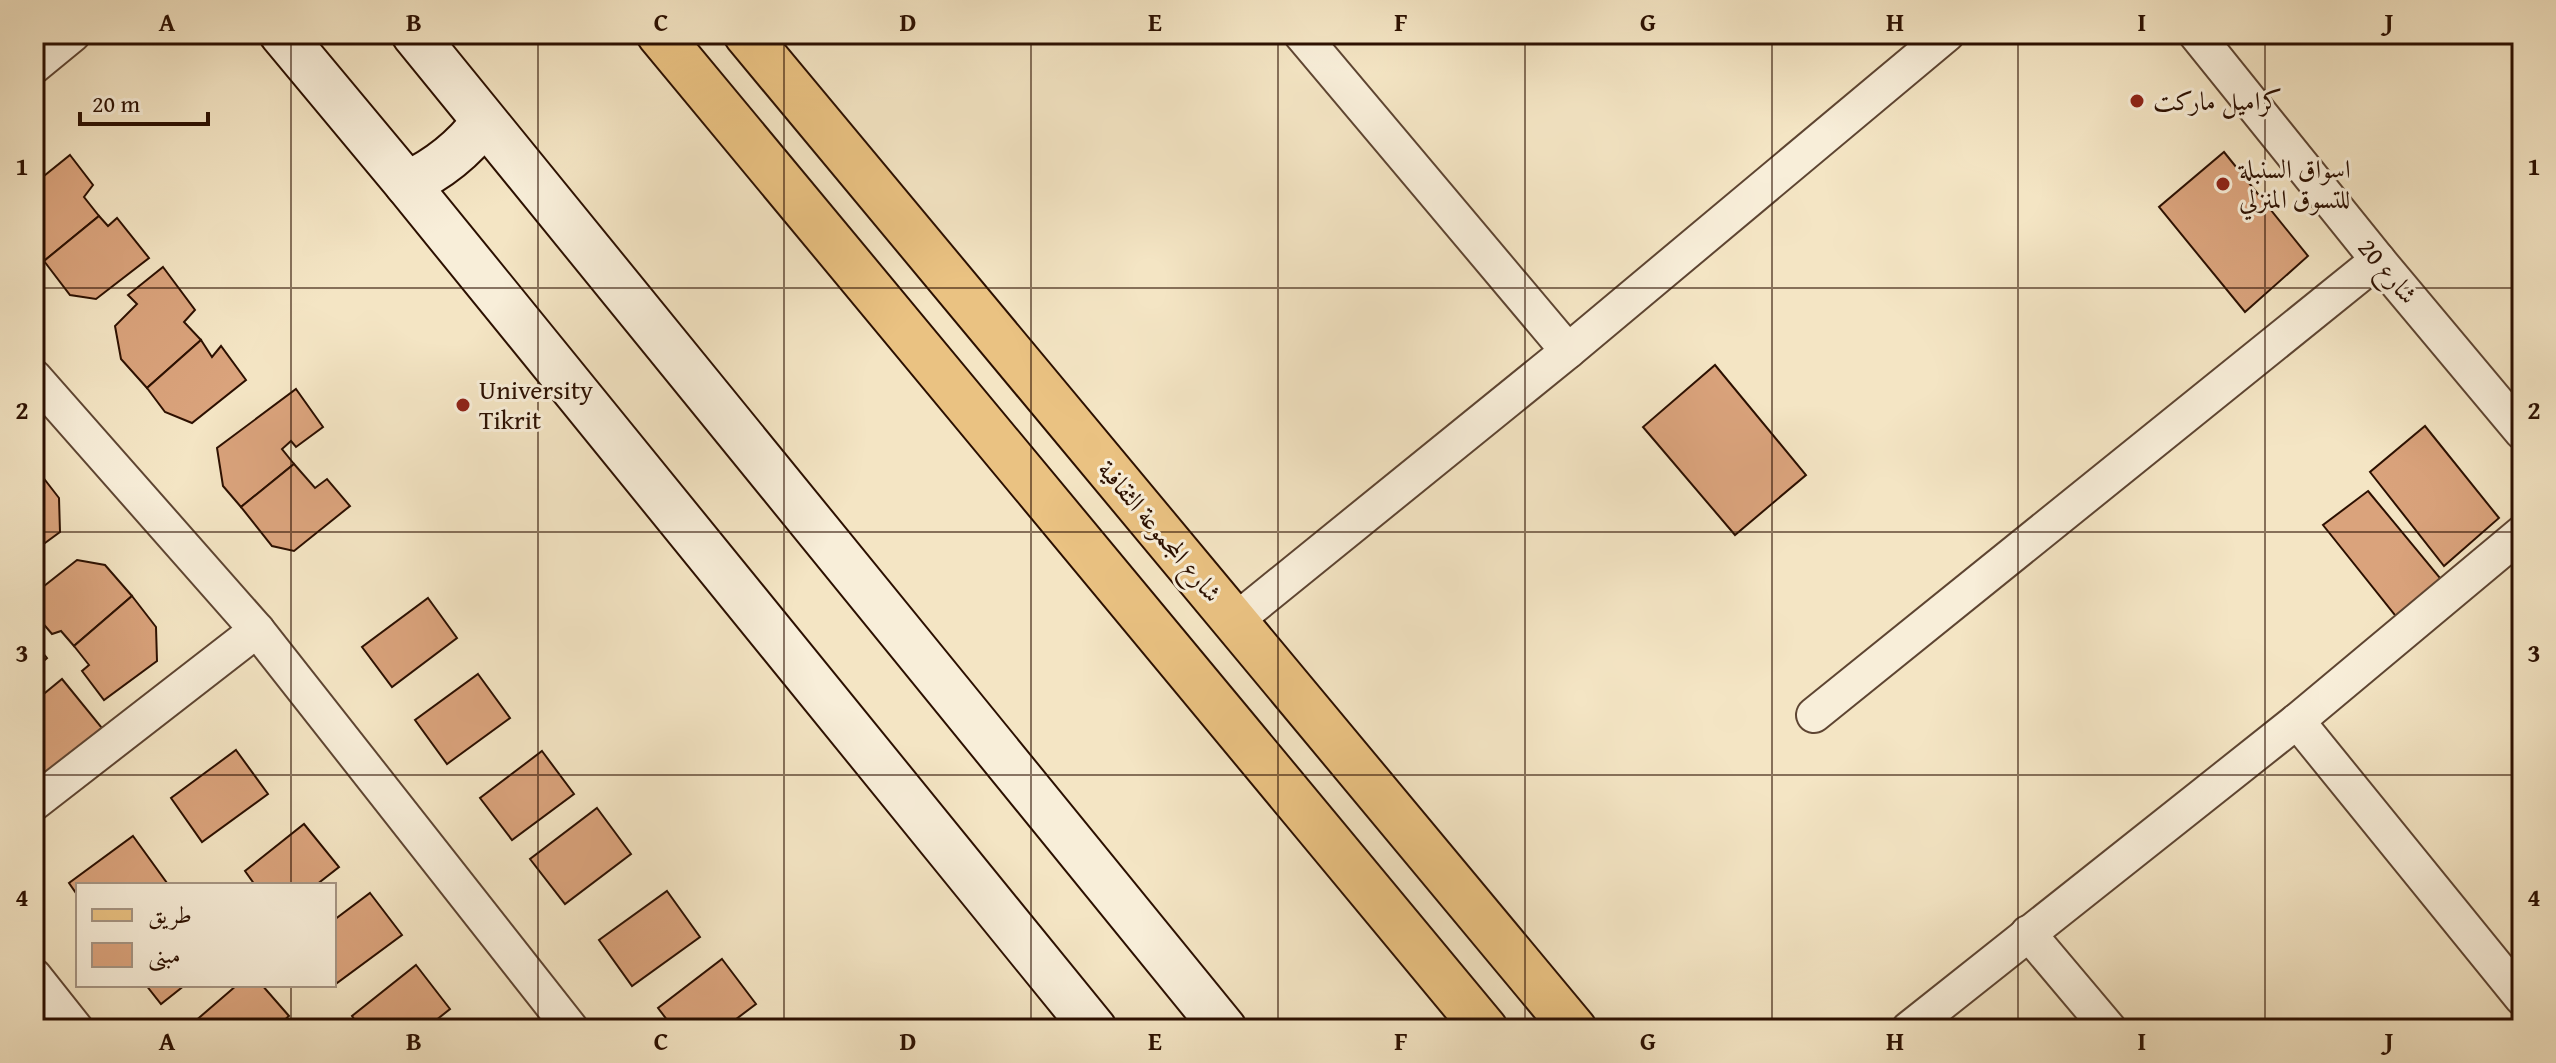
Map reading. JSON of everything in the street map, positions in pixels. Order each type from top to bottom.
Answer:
[{"type":"main road","points":[[659,34],[1485,1029]]},
{"type":"main road","name":"شارع المجموعة الثقافية","points":[[746,34],[1574,1029]]},
{"type":"street","points":[[34,66],[73,34]]},
{"type":"street","points":[[282,34],[1094,1029]]},
{"type":"street","points":[[414,34],[1224,1029]]},
{"type":"street","points":[[1301,34],[1568,351]]},
{"type":"street","points":[[1235,621],[1568,351],[1947,34]]},
{"type":"street","name":"شارع 20","points":[[2196,34],[2378,260],[2522,432]]},
{"type":"street","points":[[407,184],[451,159],[484,122]]},
{"type":"street","points":[[1814,715],[2378,260]]},
{"type":"street","points":[[34,377],[257,630],[571,1029]]},
{"type":"street","points":[[1909,1029],[2297,721],[2522,533]]},
{"type":"street","points":[[34,803],[257,630]]},
{"type":"street","points":[[2297,721],[2522,998]]},
{"type":"street","points":[[2028,933],[2109,1029]]},
{"type":"street","points":[[34,976],[76,1029]]},
{"type":"building","points":[[2224,152],[2308,256],[2245,312],[2159,207]]},
{"type":"building","points":[[70,155],[93,185],[84,197],[99,216],[44,261],[34,249],[34,184]]},
{"type":"building","points":[[99,216],[108,226],[117,218],[149,258],[96,299],[70,295],[44,261]]},
{"type":"building","points":[[163,267],[195,310],[184,322],[201,340],[147,388],[121,359],[115,326],[137,304],[128,295]]},
{"type":"building","points":[[201,340],[212,357],[221,346],[246,380],[192,423],[165,412],[147,388]]},
{"type":"building","points":[[1715,365],[1806,475],[1735,535],[1643,427]]},
{"type":"building","points":[[296,389],[323,427],[296,447],[291,441],[282,449],[294,464],[241,507],[223,486],[217,448]]},
{"type":"building","points":[[2425,426],[2499,518],[2444,566],[2370,472]]},
{"type":"building","points":[[294,464],[315,488],[327,479],[350,506],[294,551],[272,546],[241,507]]},
{"type":"building","points":[[35,467],[59,498],[60,532],[34,551]]},
{"type":"building","points":[[2368,491],[2445,584],[2399,620],[2323,525]]},
{"type":"building","points":[[77,560],[105,565],[132,596],[74,646],[61,631],[52,634],[34,613],[34,594]]},
{"type":"building","points":[[132,596],[156,627],[157,661],[104,700],[82,671],[89,665],[74,646]]},
{"type":"building","points":[[428,598],[457,638],[392,687],[362,647]]},
{"type":"building","points":[[34,642],[47,658],[34,669]]},
{"type":"building","points":[[478,674],[510,718],[447,764],[415,720]]},
{"type":"building","points":[[62,679],[102,728],[34,783],[34,702]]},
{"type":"building","points":[[236,750],[268,794],[202,842],[171,798]]},
{"type":"building","points":[[542,751],[574,794],[512,840],[480,798]]},
{"type":"building","points":[[597,808],[631,854],[565,904],[530,859]]},
{"type":"building","points":[[304,824],[339,867],[319,883],[254,883],[245,871]]},
{"type":"building","points":[[133,836],[167,883],[76,883],[76,893],[69,883]]},
{"type":"building","points":[[667,891],[700,937],[632,986],[599,940]]},
{"type":"building","points":[[370,893],[402,935],[337,983],[336,918]]},
{"type":"building","points":[[722,959],[756,1004],[723,1029],[674,1029],[658,1008]]},
{"type":"building","points":[[416,965],[450,1009],[425,1029],[361,1029],[352,1016]]},
{"type":"building","points":[[148,987],[182,987],[161,1004]]},
{"type":"building","points":[[235,987],[264,987],[289,1016],[274,1029],[186,1029]]},
{"type":"place","name":"كراميل ماركت","points":[[2137,101]]},
{"type":"place","name":"اسواق السنبلة للتسوق المنزلي","points":[[2223,184]]},
{"type":"place","name":"University Tikrit","points":[[463,405]]}]
